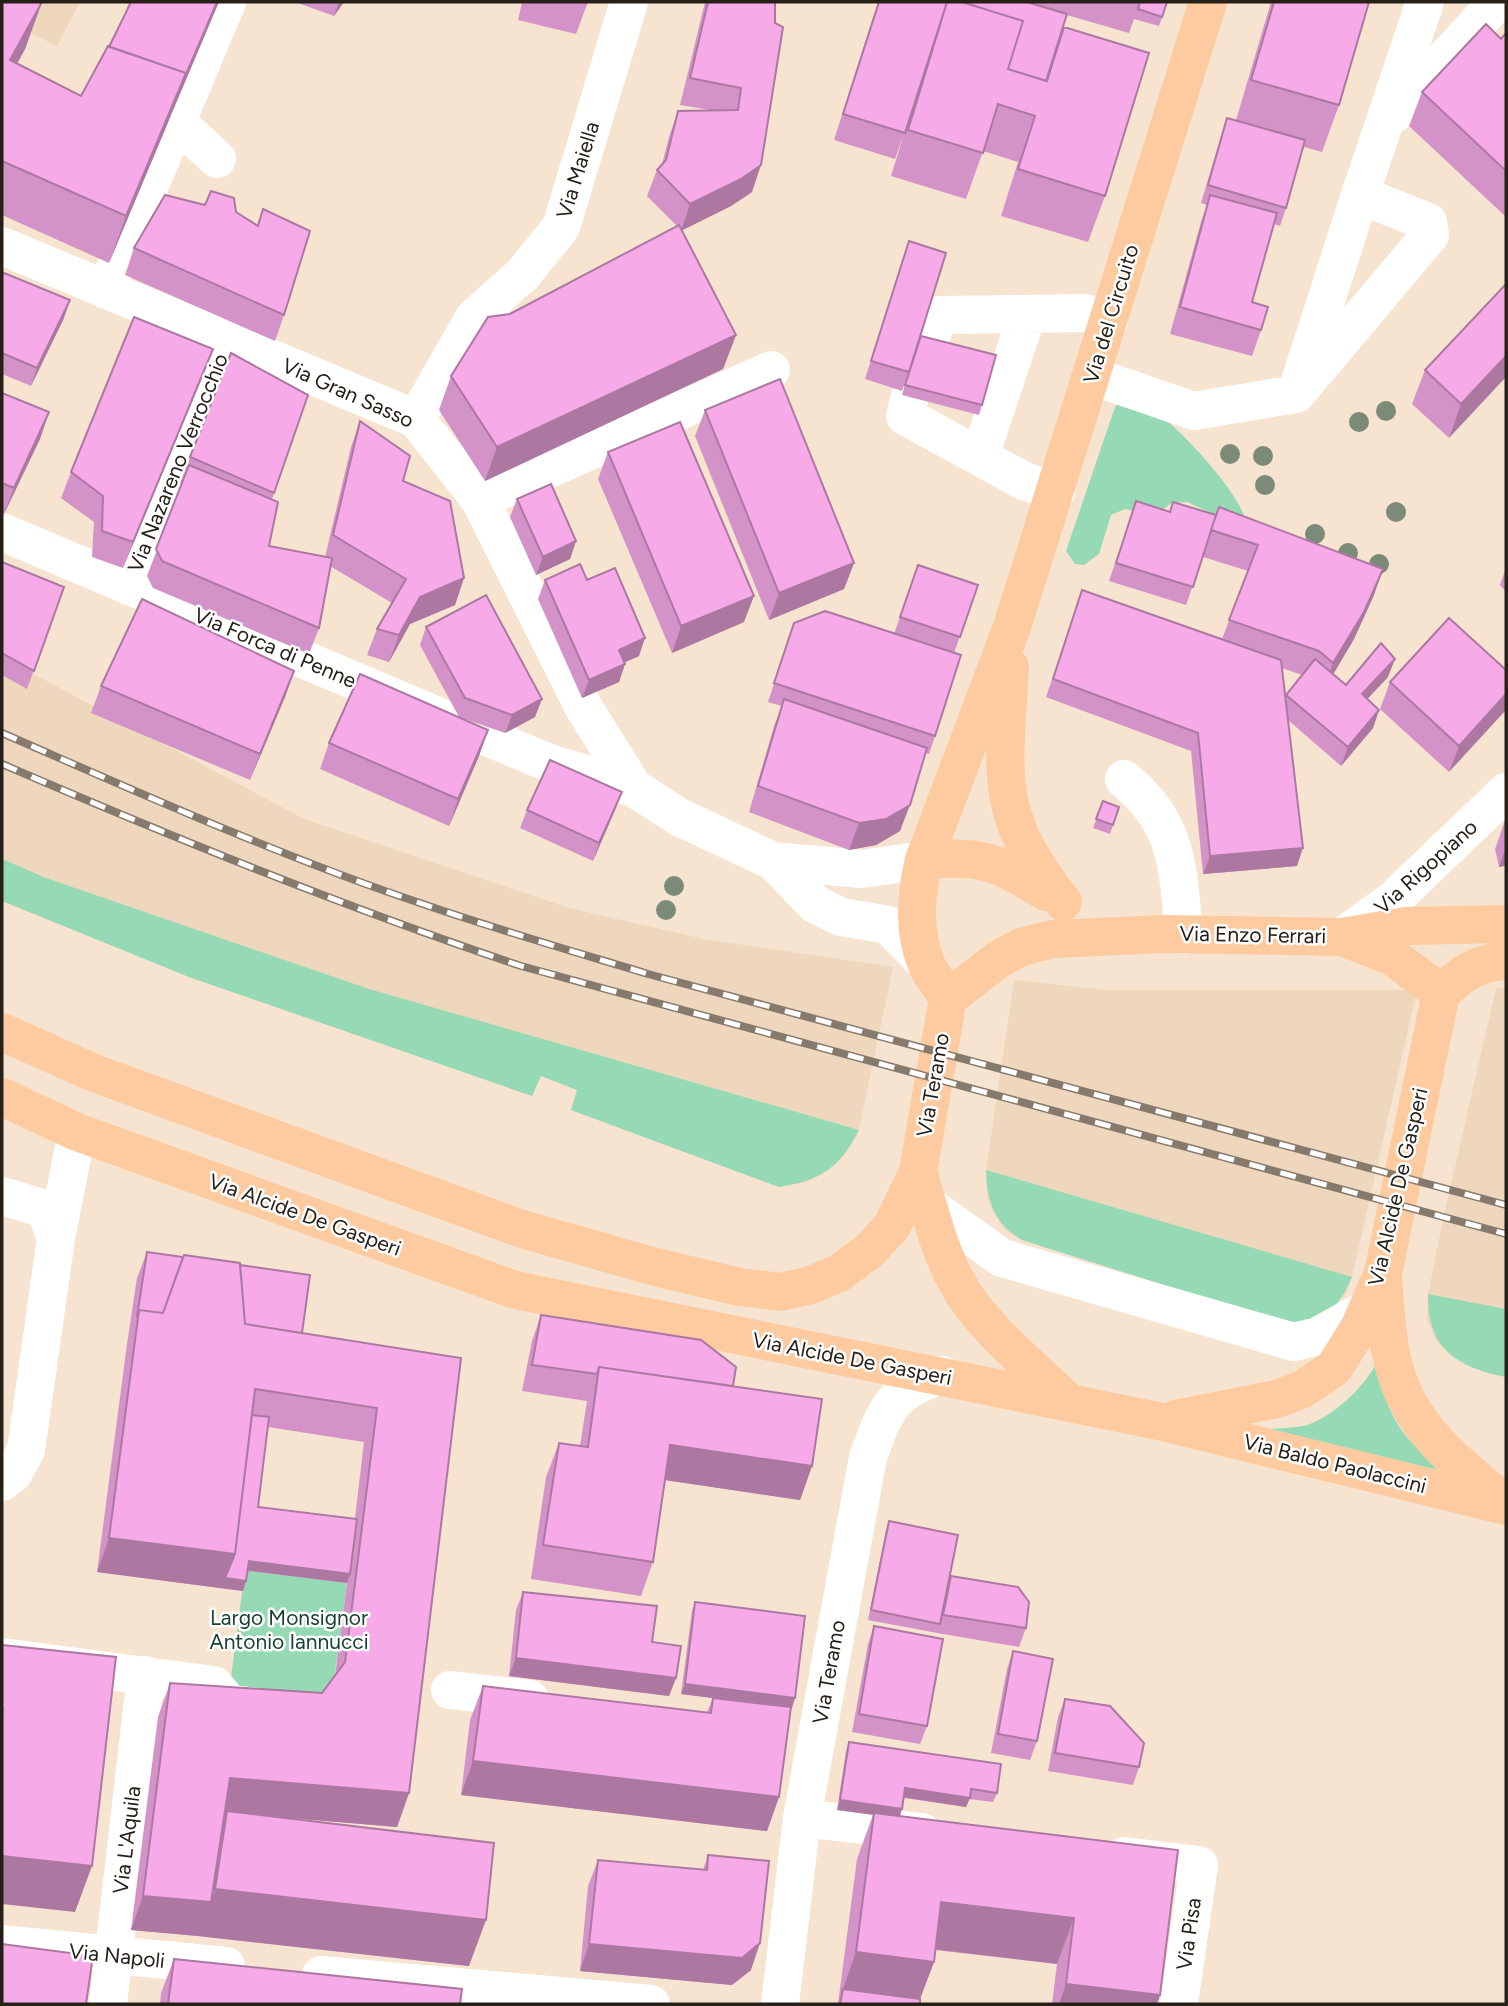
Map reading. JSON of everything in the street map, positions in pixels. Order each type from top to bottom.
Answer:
[{"type":"main road","name":"Via del Circuito","points":[[948,998],[927,964],[918,923],[917,898],[924,860],[1012,627],[1208,2]]},
{"type":"main road","name":"Via del Circuito","points":[[1012,627],[1004,770],[1009,808],[1027,854],[1063,902]]},
{"type":"main road","points":[[924,860],[954,858],[989,861],[1002,865],[1063,902]]},
{"type":"main road","name":"Via Enzo Ferrari","points":[[1063,902],[1091,917],[1174,934]]},
{"type":"main road","name":"Via Enzo Ferrari","points":[[948,998],[999,959],[1021,947],[1053,939],[1174,934],[1342,937],[1406,926],[1506,924]]},
{"type":"main road","name":"Via Enzo Ferrari","points":[[1342,937],[1393,957],[1441,993]]},
{"type":"main road","points":[[1441,993],[1475,967],[1486,962],[1506,961]]},
{"type":"main road","name":"Via Alcide De Gasperi","points":[[2,1097],[77,1132],[515,1290],[1163,1422],[1265,1402],[1303,1389],[1334,1367],[1359,1328],[1382,1273],[1441,993]]},
{"type":"main road","name":"Via Teramo","points":[[948,998],[923,1189],[946,1260],[959,1287],[978,1313],[1069,1403]]},
{"type":"main road","name":"Via Teramo","points":[[2,1032],[94,1073],[522,1229],[652,1266],[739,1287],[781,1292],[811,1285],[839,1273],[879,1241],[923,1189]]},
{"type":"main road","name":"Via Baldo Paolaccini","points":[[1382,1273],[1388,1330],[1396,1370],[1411,1409],[1454,1460],[1506,1505]]},
{"type":"main road","name":"Via Baldo Paolaccini","points":[[1163,1422],[1506,1505]]},
{"type":"street","points":[[106,290],[227,2]]},
{"type":"street","name":"Via Maiella","points":[[416,419],[474,318],[523,274],[561,227],[629,2]]},
{"type":"street","points":[[1296,394],[1425,2]]},
{"type":"street","points":[[1382,127],[1497,2]]},
{"type":"street","points":[[177,121],[217,159]]},
{"type":"street","points":[[1092,376],[1194,411],[1296,394],[1430,236],[1428,222],[1360,195]]},
{"type":"street","name":"Via Gran Sasso","points":[[2,246],[416,419],[480,500],[584,708],[634,788]]},
{"type":"street","points":[[941,351],[939,315],[1085,313],[1109,321]]},
{"type":"street","points":[[980,456],[1027,315]]},
{"type":"street","name":"Via Nazareno Verrocchio","points":[[129,586],[227,340]]},
{"type":"street","points":[[480,500],[771,370]]},
{"type":"street","points":[[926,410],[980,456],[1029,484],[1056,492]]},
{"type":"street","name":"Via Forca di Penne","points":[[2,532],[549,763],[634,788],[679,817],[773,861],[862,869],[924,860]]},
{"type":"street","points":[[549,763],[576,751],[580,745],[584,731],[584,708]]},
{"type":"street","points":[[1124,779],[1150,805],[1174,846],[1174,934]]},
{"type":"street","name":"Via Rigopiano","points":[[1342,937],[1393,900],[1506,792]]},
{"type":"street","name":"Via Forca di Penne","points":[[773,861],[815,904],[841,917],[888,925],[927,964]]},
{"type":"street","points":[[2,1482],[13,1474],[26,1451],[56,1238],[77,1132]]},
{"type":"street","points":[[923,1189],[1002,1258],[1294,1342],[1318,1336],[1367,1309]]},
{"type":"street","points":[[2,1196],[45,1209],[56,1238]]},
{"type":"street","name":"Via Teramo","points":[[780,2004],[802,1818],[868,1457],[880,1419],[896,1399],[916,1384],[942,1376]]},
{"type":"street","points":[[1163,1422],[1208,1448],[1506,1524]]},
{"type":"street","points":[[2,1657],[214,1685],[230,1704],[299,1711]]},
{"type":"street","name":"Via L'Aquila","points":[[108,2004],[146,1675]]},
{"type":"street","points":[[450,1690],[559,1703]]},
{"type":"street","points":[[777,1727],[818,1732]]},
{"type":"street","points":[[802,1818],[953,1836]]},
{"type":"street","name":"Via Pisa","points":[[1090,1852],[1199,1865],[1179,2004]]},
{"type":"street","name":"Via Napoli","points":[[2,1944],[651,2004]]},
{"type":"shaded area","points":[[2,2],[80,2],[57,46],[2,19]]},
{"type":"shaded area","points":[[2,657],[304,819],[569,908],[704,939],[893,967],[859,1130],[846,1154],[828,1170],[807,1182],[779,1187],[571,1110],[577,1090],[541,1076],[532,1096],[189,977],[2,901]]},
{"type":"shaded area","points":[[1014,980],[1107,990],[1417,990],[1352,1277],[1344,1297],[1281,1322],[1022,1240],[1005,1230],[993,1212],[987,1195],[986,1170]]},
{"type":"shaded area","points":[[1496,988],[1506,988],[1506,1377],[1490,1374],[1453,1357],[1436,1341],[1427,1319],[1428,1294],[1443,1219]]},
{"type":"green space","points":[[1123,399],[1163,417],[1189,442],[1216,472],[1238,503],[1247,529],[1187,502],[1172,503],[1155,515],[1125,509],[1111,515],[1099,554],[1084,565],[1075,564],[1066,551],[1115,407]]},
{"type":"green space","points":[[2,859],[46,878],[369,989],[859,1130],[844,1154],[828,1170],[807,1180],[779,1187],[571,1110],[577,1090],[541,1076],[532,1096],[189,977],[2,901]]},
{"type":"green space","points":[[986,1170],[1352,1277],[1340,1299],[1325,1313],[1316,1318],[1281,1322],[1022,1240],[1005,1226],[994,1211],[988,1192]]},
{"type":"green space","points":[[1428,1294],[1506,1309],[1506,1377],[1459,1361],[1448,1352],[1433,1328]]},
{"type":"green space","points":[[1376,1364],[1386,1399],[1398,1425],[1416,1447],[1443,1471],[1258,1430],[1307,1425],[1328,1415],[1363,1383]]},
{"type":"green space","name":"Largo Monsignor Antonio Iannucci","points":[[245,1570],[347,1583],[332,1696],[230,1685]]},
{"type":"building","points":[[2,2],[42,2],[10,60],[81,96],[108,46],[186,73],[126,216],[2,161]]},
{"type":"building","points":[[131,2],[217,2],[181,86],[186,73],[109,47]]},
{"type":"building","points":[[708,2],[775,2],[775,23],[783,27],[761,165],[741,179],[690,204],[657,170],[666,160],[678,111],[738,110],[741,88],[690,78]]},
{"type":"building","points":[[879,2],[947,2],[905,133],[843,114]]},
{"type":"building","points":[[947,2],[962,2],[1023,21],[1008,69],[1047,81],[1064,27],[1149,53],[1105,196],[1018,169],[1035,116],[998,104],[983,153],[908,130]]},
{"type":"building","points":[[962,2],[1027,2],[1067,14],[1046,81],[1008,69],[1023,21]]},
{"type":"building","points":[[1140,2],[1167,2],[1162,17],[1138,9]]},
{"type":"building","points":[[1274,2],[1369,2],[1339,105],[1251,80]]},
{"type":"building","points":[[1486,24],[1501,39],[1506,33],[1506,171],[1422,92]]},
{"type":"building","points":[[1227,118],[1305,140],[1286,208],[1208,185]]},
{"type":"building","points":[[211,191],[234,198],[236,212],[258,226],[263,209],[310,231],[284,315],[134,248],[165,195],[205,205]]},
{"type":"building","points":[[1210,195],[1277,213],[1252,302],[1268,307],[1261,330],[1180,307]]},
{"type":"building","points":[[679,225],[736,335],[497,447],[451,376],[488,317],[510,314]]},
{"type":"building","points":[[909,241],[946,253],[909,372],[871,361]]},
{"type":"building","points":[[4,273],[70,300],[37,368],[2,353]]},
{"type":"building","points":[[1506,284],[1506,356],[1461,404],[1425,370]]},
{"type":"building","points":[[134,317],[213,349],[133,542],[102,531],[103,496],[71,472]]},
{"type":"building","points":[[921,336],[996,355],[982,405],[905,385]]},
{"type":"building","points":[[231,353],[308,395],[274,493],[190,457]]},
{"type":"building","points":[[780,379],[854,563],[779,593],[705,410]]},
{"type":"building","points":[[2,393],[49,412],[14,488],[2,483]]},
{"type":"building","points":[[360,421],[410,456],[403,481],[450,501],[464,578],[420,597],[399,635],[377,629],[406,579],[333,535]]},
{"type":"building","points":[[680,422],[754,596],[681,626],[608,452]]},
{"type":"building","points":[[189,465],[278,502],[269,546],[332,558],[319,628],[162,561],[156,549]]},
{"type":"building","points":[[551,484],[576,541],[543,557],[517,499]]},
{"type":"building","points":[[1136,501],[1170,512],[1173,502],[1216,515],[1193,587],[1116,563]]},
{"type":"building","points":[[1219,507],[1383,569],[1364,612],[1333,663],[1319,651],[1229,620],[1258,545],[1211,530]]},
{"type":"building","points":[[2,562],[64,587],[34,671],[2,653]]},
{"type":"building","points":[[580,564],[587,580],[615,568],[645,638],[619,650],[625,664],[589,680],[545,580]]},
{"type":"building","points":[[918,565],[978,585],[960,637],[900,617]]},
{"type":"building","points":[[1082,590],[1281,660],[1303,848],[1210,856],[1198,733],[1053,679]]},
{"type":"building","points":[[486,595],[542,699],[512,715],[465,698],[426,627]]},
{"type":"building","points":[[142,599],[294,671],[260,754],[101,686]]},
{"type":"building","points":[[825,611],[961,655],[935,736],[774,683],[794,623]]},
{"type":"building","points":[[1449,618],[1506,670],[1506,694],[1459,746],[1390,682]]},
{"type":"building","points":[[1381,643],[1395,659],[1362,694],[1379,710],[1348,747],[1286,695],[1315,659],[1346,685]]},
{"type":"building","points":[[360,674],[488,730],[458,799],[329,743]]},
{"type":"building","points":[[784,699],[927,748],[910,805],[886,819],[859,823],[758,786]]},
{"type":"building","points":[[550,760],[622,792],[599,843],[527,810]]},
{"type":"building","points":[[1103,801],[1119,807],[1113,825],[1096,819]]},
{"type":"building","points":[[147,1252],[183,1257],[163,1313],[139,1310],[137,1317]]},
{"type":"building","points":[[184,1255],[240,1263],[245,1324],[461,1358],[409,1793],[230,1778],[211,1902],[143,1896],[170,1683],[322,1693],[345,1662],[377,1408],[255,1389],[235,1554],[109,1538],[139,1310],[163,1313]]},
{"type":"building","points":[[240,1265],[310,1275],[302,1333],[245,1324]]},
{"type":"building","points":[[541,1315],[701,1340],[736,1367],[733,1386],[599,1367],[597,1374],[532,1365]]},
{"type":"building","points":[[599,1367],[822,1399],[812,1466],[670,1445],[653,1562],[543,1545],[559,1443],[588,1447]]},
{"type":"building","points":[[252,1415],[269,1417],[258,1507],[357,1519],[350,1574],[249,1561],[246,1581],[225,1578],[235,1554]]},
{"type":"building","points":[[889,1521],[958,1535],[940,1624],[871,1610]]},
{"type":"building","points":[[951,1576],[1018,1587],[1029,1602],[1026,1628],[943,1615]]},
{"type":"building","points":[[523,1592],[657,1606],[652,1642],[681,1646],[676,1678],[516,1658]]},
{"type":"building","points":[[695,1602],[805,1616],[795,1698],[685,1684]]},
{"type":"building","points":[[874,1626],[943,1639],[927,1726],[859,1714]]},
{"type":"building","points":[[2,1645],[116,1657],[92,1866],[2,1856]]},
{"type":"building","points":[[1013,1651],[1053,1659],[1037,1741],[998,1734]]},
{"type":"building","points":[[483,1686],[711,1713],[713,1698],[791,1707],[779,1797],[473,1761]]},
{"type":"building","points":[[1065,1699],[1110,1706],[1144,1743],[1139,1767],[1055,1753]]},
{"type":"building","points":[[849,1742],[1001,1764],[997,1793],[971,1789],[970,1798],[905,1788],[902,1809],[840,1800]]},
{"type":"building","points":[[227,1811],[494,1843],[486,1920],[215,1889]]},
{"type":"building","points":[[874,1813],[1178,1850],[1160,1995],[1066,1984],[1074,1918],[941,1902],[934,1962],[856,1952]]},
{"type":"building","points":[[708,1855],[769,1861],[760,1943],[742,1958],[589,1944],[598,1860],[707,1870]]},
{"type":"building","points":[[2,1944],[93,1956],[86,2004],[2,2004]]},
{"type":"building","points":[[174,1959],[462,1989],[460,2004],[168,2004]]},
{"type":"building","points":[[843,1989],[920,1999],[920,2004],[840,2004]]},
{"type":"railway","points":[[2,733],[314,865],[505,931],[648,974],[1506,1205]]},
{"type":"railway","points":[[2,764],[259,870],[389,920],[521,966],[1506,1234]]}]
